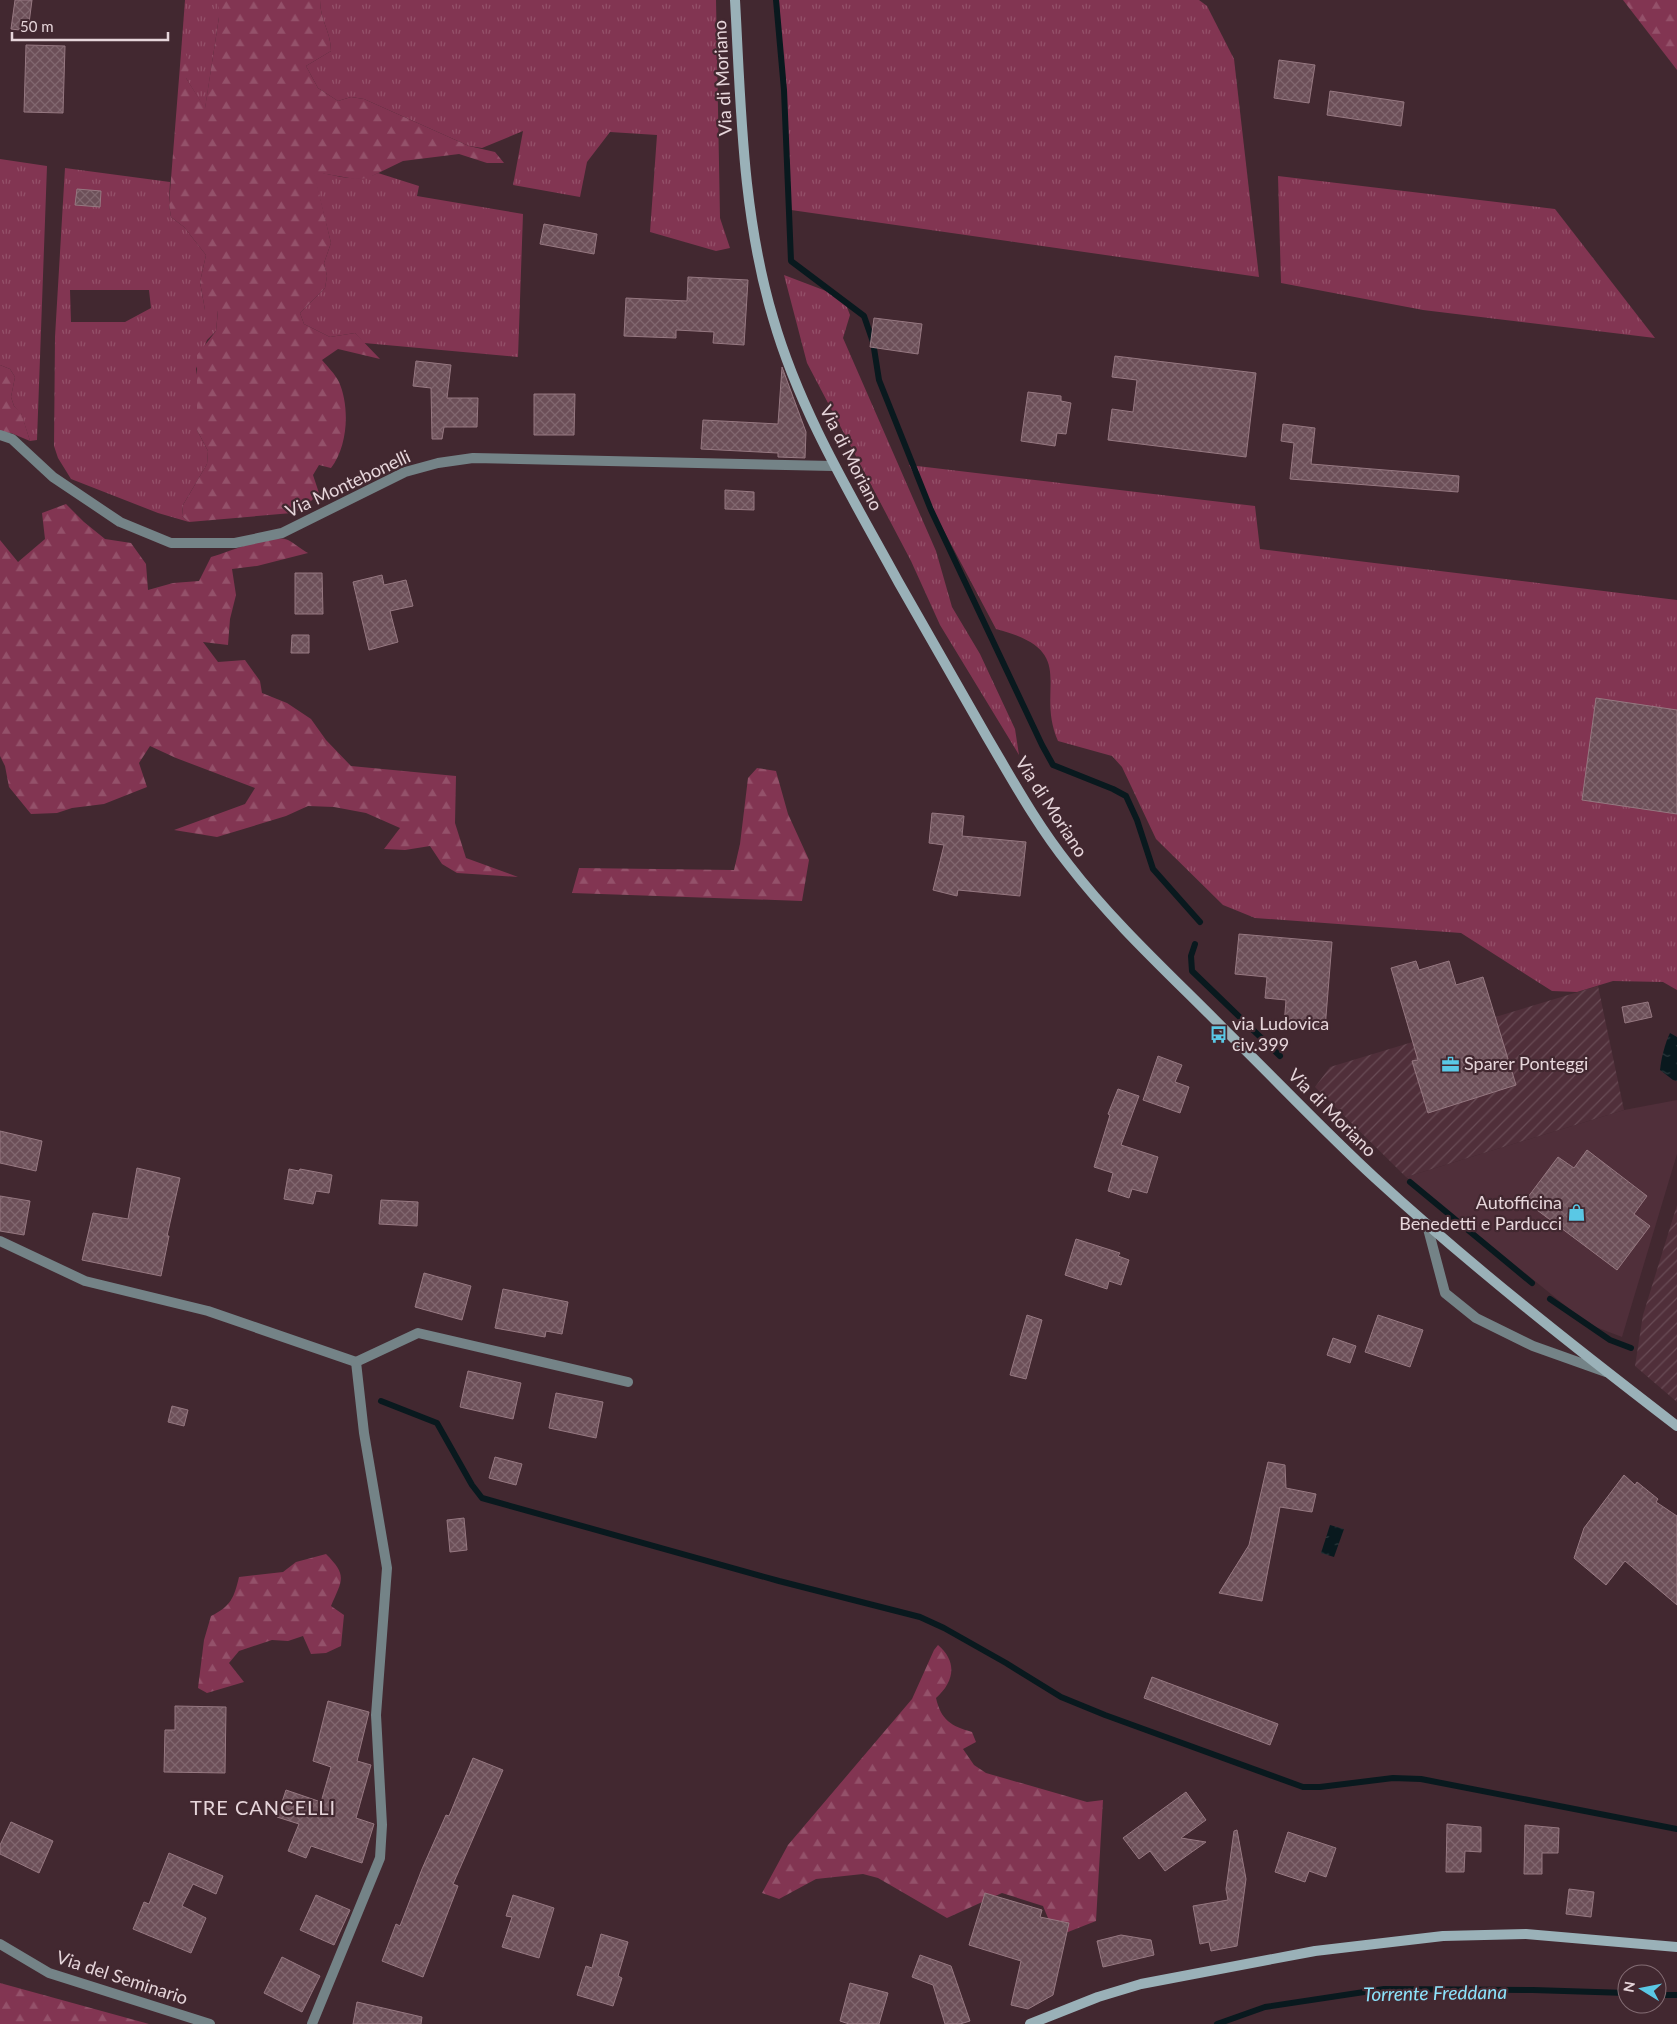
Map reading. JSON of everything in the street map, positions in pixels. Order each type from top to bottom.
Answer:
[{"type":"main road","name":"Via di Moriano","points":[[735,0],[743,152],[748,200],[757,251],[772,316],[787,361],[834,466],[1030,811],[1069,866],[1112,918],[1369,1173],[1427,1225],[1608,1373],[1677,1426]]},
{"type":"main road","points":[[1030,2024],[1098,1996],[1140,1984],[1316,1951],[1443,1936],[1526,1934],[1677,1947]]},
{"type":"street","name":"Via Montebonelli","points":[[0,435],[12,440],[53,477],[120,522],[171,543],[235,544],[282,533],[405,472],[438,463],[473,458],[834,466]]},
{"type":"street","points":[[1427,1225],[1445,1293],[1467,1311],[1476,1318],[1533,1346],[1608,1373]]},
{"type":"street","points":[[0,1241],[85,1281],[208,1311],[356,1362],[418,1333],[628,1382]]},
{"type":"street","points":[[312,2024],[380,1858],[382,1825],[376,1715],[387,1568],[364,1433],[356,1362]]},
{"type":"street","name":"Via del Seminario","points":[[0,1944],[49,1973],[210,2024]]},
{"type":"shaded area","points":[[1598,986],[1624,1110],[1406,1177],[1315,1087],[1330,1067]]},
{"type":"shaded area","points":[[1677,1100],[1677,1154],[1622,1337],[1588,1324],[1406,1177],[1624,1110]]},
{"type":"shaded area","points":[[1677,1205],[1677,1402],[1635,1366],[1643,1315]]},
{"type":"green space","points":[[185,0],[219,0],[219,17],[205,109],[186,78],[181,53]]},
{"type":"green space","points":[[219,0],[320,0],[331,51],[306,66],[318,88],[338,101],[351,97],[364,99],[469,146],[495,152],[504,163],[487,163],[459,154],[403,161],[368,178],[355,179],[314,172],[331,243],[324,263],[327,276],[325,288],[300,313],[304,324],[330,337],[355,333],[380,359],[338,349],[322,360],[339,382],[343,392],[346,426],[341,449],[331,468],[319,465],[313,475],[319,493],[304,508],[292,513],[189,522],[182,516],[183,505],[207,464],[208,451],[197,430],[197,355],[216,331],[218,311],[205,310],[200,282],[206,255],[184,227],[171,217],[169,204],[181,53],[183,51],[186,54],[190,66],[186,78],[205,108],[219,17]]},
{"type":"green space","points":[[320,0],[716,0],[720,218],[730,248],[716,251],[650,232],[657,135],[610,132],[587,162],[580,197],[513,185],[523,131],[482,148],[469,146],[364,99],[351,97],[338,101],[318,88],[306,66],[331,51]]},
{"type":"green space","points":[[779,0],[1199,0],[1207,6],[1234,59],[1259,277],[791,210]]},
{"type":"green space","points":[[1623,0],[1677,0],[1677,70]]},
{"type":"green space","points":[[0,159],[47,166],[37,440],[30,441],[21,413],[14,406],[11,397],[15,377],[10,369],[0,365]]},
{"type":"green space","points":[[65,168],[170,182],[169,204],[171,217],[184,227],[206,255],[200,282],[205,310],[218,310],[216,331],[207,340],[196,369],[198,381],[197,430],[208,451],[207,464],[183,505],[182,516],[189,522],[158,513],[71,479],[58,458],[54,446],[55,337]],"holes":[[[70,290],[149,290],[151,308],[125,322],[71,322]]]},
{"type":"green space","points":[[313,171],[354,178],[362,178],[378,173],[419,186],[417,196],[523,214],[518,357],[364,343],[355,333],[330,337],[304,324],[300,313],[325,288],[327,276],[324,263],[331,243]]},
{"type":"green space","points":[[1278,176],[1555,209],[1655,338],[1423,310],[1281,283]]},
{"type":"green space","points":[[784,275],[826,291],[845,302],[850,315],[843,338],[936,551],[952,607],[980,654],[1015,729],[1019,755],[940,625],[911,561],[807,363]]},
{"type":"green space","points":[[0,365],[10,369],[15,377],[11,397],[14,406],[21,412],[30,441],[11,433],[0,432]]},
{"type":"green space","points":[[909,465],[1255,506],[1260,549],[1677,600],[1677,990],[1663,982],[1613,981],[1577,992],[1552,991],[1461,933],[1255,918],[1223,905],[1156,839],[1122,767],[1112,756],[1058,741],[1052,722],[1050,673],[1047,660],[1039,648],[1022,638],[996,629]]},
{"type":"green space","points":[[66,504],[105,539],[131,543],[146,564],[148,590],[173,583],[199,581],[211,557],[261,541],[271,539],[288,540],[308,553],[257,566],[232,569],[236,595],[230,619],[228,645],[203,642],[218,662],[245,660],[260,681],[262,693],[287,703],[311,719],[326,740],[351,766],[456,776],[455,823],[466,858],[518,877],[457,873],[442,864],[430,846],[405,850],[384,849],[400,828],[366,813],[334,807],[308,806],[286,816],[217,837],[174,830],[245,804],[255,788],[150,746],[139,763],[147,787],[104,804],[72,808],[57,813],[31,814],[9,787],[5,766],[0,756],[0,540],[18,562],[45,539],[42,513]]},
{"type":"green space","points":[[757,768],[776,771],[788,814],[809,860],[802,901],[572,893],[579,868],[734,870],[740,844],[748,778]]},
{"type":"green space","points":[[326,1554],[338,1568],[341,1578],[331,1606],[344,1615],[341,1646],[326,1653],[311,1654],[303,1636],[288,1641],[272,1640],[239,1651],[229,1663],[244,1682],[207,1693],[198,1688],[204,1640],[211,1616],[223,1609],[231,1601],[239,1577],[283,1572],[296,1562]]},
{"type":"green space","points":[[938,1645],[949,1658],[951,1672],[947,1685],[936,1698],[938,1706],[948,1721],[972,1732],[976,1742],[963,1749],[974,1765],[986,1773],[1087,1802],[1103,1800],[1096,1921],[1068,1932],[1053,1930],[1043,1906],[1002,1893],[947,1918],[878,1878],[863,1874],[816,1879],[779,1899],[762,1893],[788,1845],[912,1699]]},
{"type":"green space","points":[[0,1983],[149,2024],[0,2024]]},
{"type":"water","points":[[1670,1033],[1677,1037],[1677,1081],[1660,1070],[1666,1041]]},
{"type":"water","points":[[1330,1525],[1344,1529],[1334,1557],[1321,1553]]},
{"type":"building","points":[[15,0],[32,0],[28,31],[11,29]]},
{"type":"building","points":[[26,45],[65,46],[63,113],[24,112]]},
{"type":"building","points":[[1279,60],[1315,65],[1309,103],[1274,98]]},
{"type":"building","points":[[1330,91],[1404,102],[1401,126],[1327,115]]},
{"type":"building","points":[[77,189],[101,191],[100,207],[75,205]]},
{"type":"building","points":[[544,224],[597,234],[594,254],[540,244]]},
{"type":"building","points":[[688,277],[748,280],[744,345],[713,343],[714,332],[676,330],[676,338],[624,336],[626,298],[687,301]]},
{"type":"building","points":[[874,318],[922,324],[918,354],[870,347]]},
{"type":"building","points":[[1115,356],[1256,373],[1246,457],[1108,440],[1112,409],[1133,412],[1137,380],[1112,377]]},
{"type":"building","points":[[416,361],[451,365],[447,398],[478,398],[477,427],[444,427],[442,439],[432,439],[431,388],[413,386]]},
{"type":"building","points":[[782,367],[806,432],[805,458],[778,457],[778,453],[701,449],[703,420],[778,424]]},
{"type":"building","points":[[1028,392],[1061,396],[1061,401],[1071,403],[1066,434],[1057,433],[1055,446],[1021,441]]},
{"type":"building","points":[[534,394],[575,394],[574,435],[534,435]]},
{"type":"building","points":[[1283,424],[1315,428],[1311,464],[1459,476],[1458,492],[1290,479],[1294,443],[1281,441]]},
{"type":"building","points":[[725,490],[754,492],[754,510],[725,509]]},
{"type":"building","points":[[295,573],[322,573],[323,614],[295,614]]},
{"type":"building","points":[[382,575],[384,585],[406,580],[413,606],[390,611],[398,642],[369,650],[353,582]]},
{"type":"building","points":[[292,635],[309,635],[309,653],[291,653]]},
{"type":"building","points":[[1596,698],[1677,710],[1677,814],[1582,800]]},
{"type":"building","points":[[932,813],[964,816],[962,836],[1026,842],[1020,896],[958,890],[957,896],[933,890],[944,845],[929,843]]},
{"type":"building","points":[[1239,934],[1332,942],[1325,1029],[1284,1026],[1286,1000],[1265,998],[1267,977],[1235,974]]},
{"type":"building","points":[[1416,961],[1419,970],[1449,961],[1456,985],[1483,977],[1516,1085],[1428,1113],[1412,1061],[1418,1060],[1391,968]]},
{"type":"building","points":[[1648,1002],[1652,1017],[1625,1023],[1622,1007]]},
{"type":"building","points":[[1158,1056],[1182,1065],[1175,1082],[1189,1087],[1180,1113],[1143,1100]]},
{"type":"building","points":[[1118,1089],[1139,1096],[1121,1145],[1158,1157],[1147,1193],[1132,1189],[1129,1198],[1108,1191],[1113,1173],[1094,1167],[1110,1115],[1108,1114]]},
{"type":"building","points":[[0,1131],[42,1141],[36,1171],[0,1163]]},
{"type":"building","points":[[1587,1150],[1647,1196],[1634,1214],[1650,1226],[1617,1270],[1525,1201],[1558,1157],[1574,1168]]},
{"type":"building","points":[[137,1168],[180,1178],[167,1236],[169,1236],[161,1276],[82,1260],[93,1213],[128,1219]]},
{"type":"building","points":[[289,1169],[299,1171],[300,1169],[332,1175],[329,1193],[316,1191],[313,1204],[284,1199]]},
{"type":"building","points":[[0,1196],[30,1201],[24,1235],[0,1231]]},
{"type":"building","points":[[381,1200],[418,1202],[417,1226],[379,1224]]},
{"type":"building","points":[[1076,1239],[1120,1253],[1118,1256],[1129,1260],[1121,1285],[1109,1281],[1107,1289],[1065,1275]]},
{"type":"building","points":[[424,1273],[471,1286],[462,1320],[415,1307]]},
{"type":"building","points":[[503,1289],[568,1302],[562,1334],[546,1331],[545,1337],[495,1328]]},
{"type":"building","points":[[1027,1315],[1042,1320],[1026,1379],[1010,1375]]},
{"type":"building","points":[[1378,1315],[1423,1330],[1410,1367],[1365,1352]]},
{"type":"building","points":[[1333,1338],[1356,1346],[1350,1363],[1327,1355]]},
{"type":"building","points":[[468,1371],[521,1383],[513,1419],[460,1407]]},
{"type":"building","points":[[556,1393],[603,1402],[596,1438],[549,1428]]},
{"type":"building","points":[[172,1406],[188,1410],[184,1426],[168,1422]]},
{"type":"building","points":[[495,1457],[522,1464],[516,1485],[489,1478]]},
{"type":"building","points":[[1268,1462],[1285,1465],[1286,1488],[1316,1494],[1312,1512],[1280,1507],[1262,1601],[1219,1593],[1249,1545]]},
{"type":"building","points":[[1624,1475],[1635,1485],[1637,1482],[1658,1499],[1656,1502],[1677,1516],[1677,1605],[1625,1561],[1606,1585],[1574,1558],[1584,1528]]},
{"type":"building","points":[[464,1518],[467,1550],[450,1552],[447,1520]]},
{"type":"building","points":[[1152,1677],[1278,1724],[1270,1745],[1144,1698]]},
{"type":"building","points":[[328,1701],[369,1712],[357,1761],[371,1765],[356,1818],[374,1824],[362,1863],[311,1846],[306,1858],[288,1851],[299,1824],[277,1817],[286,1790],[321,1802],[331,1767],[313,1761]]},
{"type":"building","points":[[175,1706],[226,1707],[225,1773],[164,1772],[165,1730],[175,1730]]},
{"type":"building","points":[[473,1758],[503,1770],[453,1884],[458,1886],[423,1977],[382,1961],[396,1924],[400,1926],[422,1869],[446,1815],[449,1816]]},
{"type":"building","points":[[1186,1792],[1206,1820],[1181,1838],[1206,1842],[1165,1871],[1150,1851],[1139,1859],[1123,1838]]},
{"type":"building","points":[[11,1822],[53,1841],[39,1873],[0,1854],[0,1845]]},
{"type":"building","points":[[1447,1824],[1481,1827],[1481,1852],[1465,1851],[1464,1872],[1446,1872]]},
{"type":"building","points":[[1525,1825],[1559,1828],[1558,1853],[1542,1853],[1542,1874],[1524,1874]]},
{"type":"building","points":[[1237,1830],[1246,1879],[1237,1946],[1211,1951],[1209,1942],[1200,1944],[1193,1906],[1228,1900],[1226,1889],[1234,1831]]},
{"type":"building","points":[[1288,1832],[1336,1848],[1326,1877],[1309,1871],[1305,1882],[1275,1872]]},
{"type":"building","points":[[169,1853],[223,1876],[216,1894],[193,1884],[182,1906],[206,1918],[191,1953],[133,1929],[144,1902],[149,1904]]},
{"type":"building","points":[[1569,1889],[1594,1892],[1591,1917],[1566,1914]]},
{"type":"building","points":[[985,1893],[1042,1910],[1040,1917],[1069,1923],[1053,1995],[1028,2009],[1011,2005],[1021,1961],[969,1945]]},
{"type":"building","points":[[316,1895],[350,1910],[334,1945],[300,1930]]},
{"type":"building","points":[[513,1895],[554,1908],[539,1958],[502,1947],[512,1917],[506,1916]]},
{"type":"building","points":[[601,1934],[628,1942],[618,1976],[622,1978],[613,2006],[577,1995],[586,1966],[592,1968]]},
{"type":"building","points":[[1121,1935],[1151,1940],[1154,1955],[1103,1967],[1097,1941]]},
{"type":"building","points":[[920,1955],[951,1966],[970,2021],[960,2024],[945,2024],[933,1985],[912,1977]]},
{"type":"building","points":[[282,1957],[320,1976],[302,2012],[264,1993]]},
{"type":"building","points":[[850,1983],[888,1993],[879,2024],[849,2024],[840,2021]]},
{"type":"building","points":[[357,2002],[422,2017],[421,2024],[353,2024]]},
{"type":"waterway","points":[[776,0],[784,90],[791,261],[864,316],[873,342],[879,380],[931,510],[1053,765],[1126,796],[1137,820],[1153,869],[1200,922]]},
{"type":"waterway","points":[[1195,944],[1191,956],[1192,971],[1280,1056]]},
{"type":"waterway","points":[[1410,1182],[1532,1283]]},
{"type":"waterway","points":[[1550,1299],[1610,1340],[1631,1348]]},
{"type":"waterway","points":[[381,1401],[437,1423],[472,1485],[482,1498],[779,1581],[920,1617],[944,1628],[1006,1663],[1061,1697],[1105,1715],[1303,1787],[1320,1787],[1393,1778],[1421,1779],[1677,1829]]},
{"type":"waterway","name":"Torrente Freddana","points":[[1217,2024],[1265,2007],[1384,1989],[1617,1993]]},
{"type":"waterway","name":"Torrente Freddana","points":[[1667,1995],[1677,1995]]},
{"type":"place","name":"via Ludovica civ.399","points":[[1218,1034]]},
{"type":"place","name":"Sparer Ponteggi","points":[[1450,1064]]},
{"type":"place","name":"Autofficina Benedetti e Parducci","points":[[1576,1213]]},
{"type":"district","name":"TRE CANCELLI","points":[[263,1808]]}]
